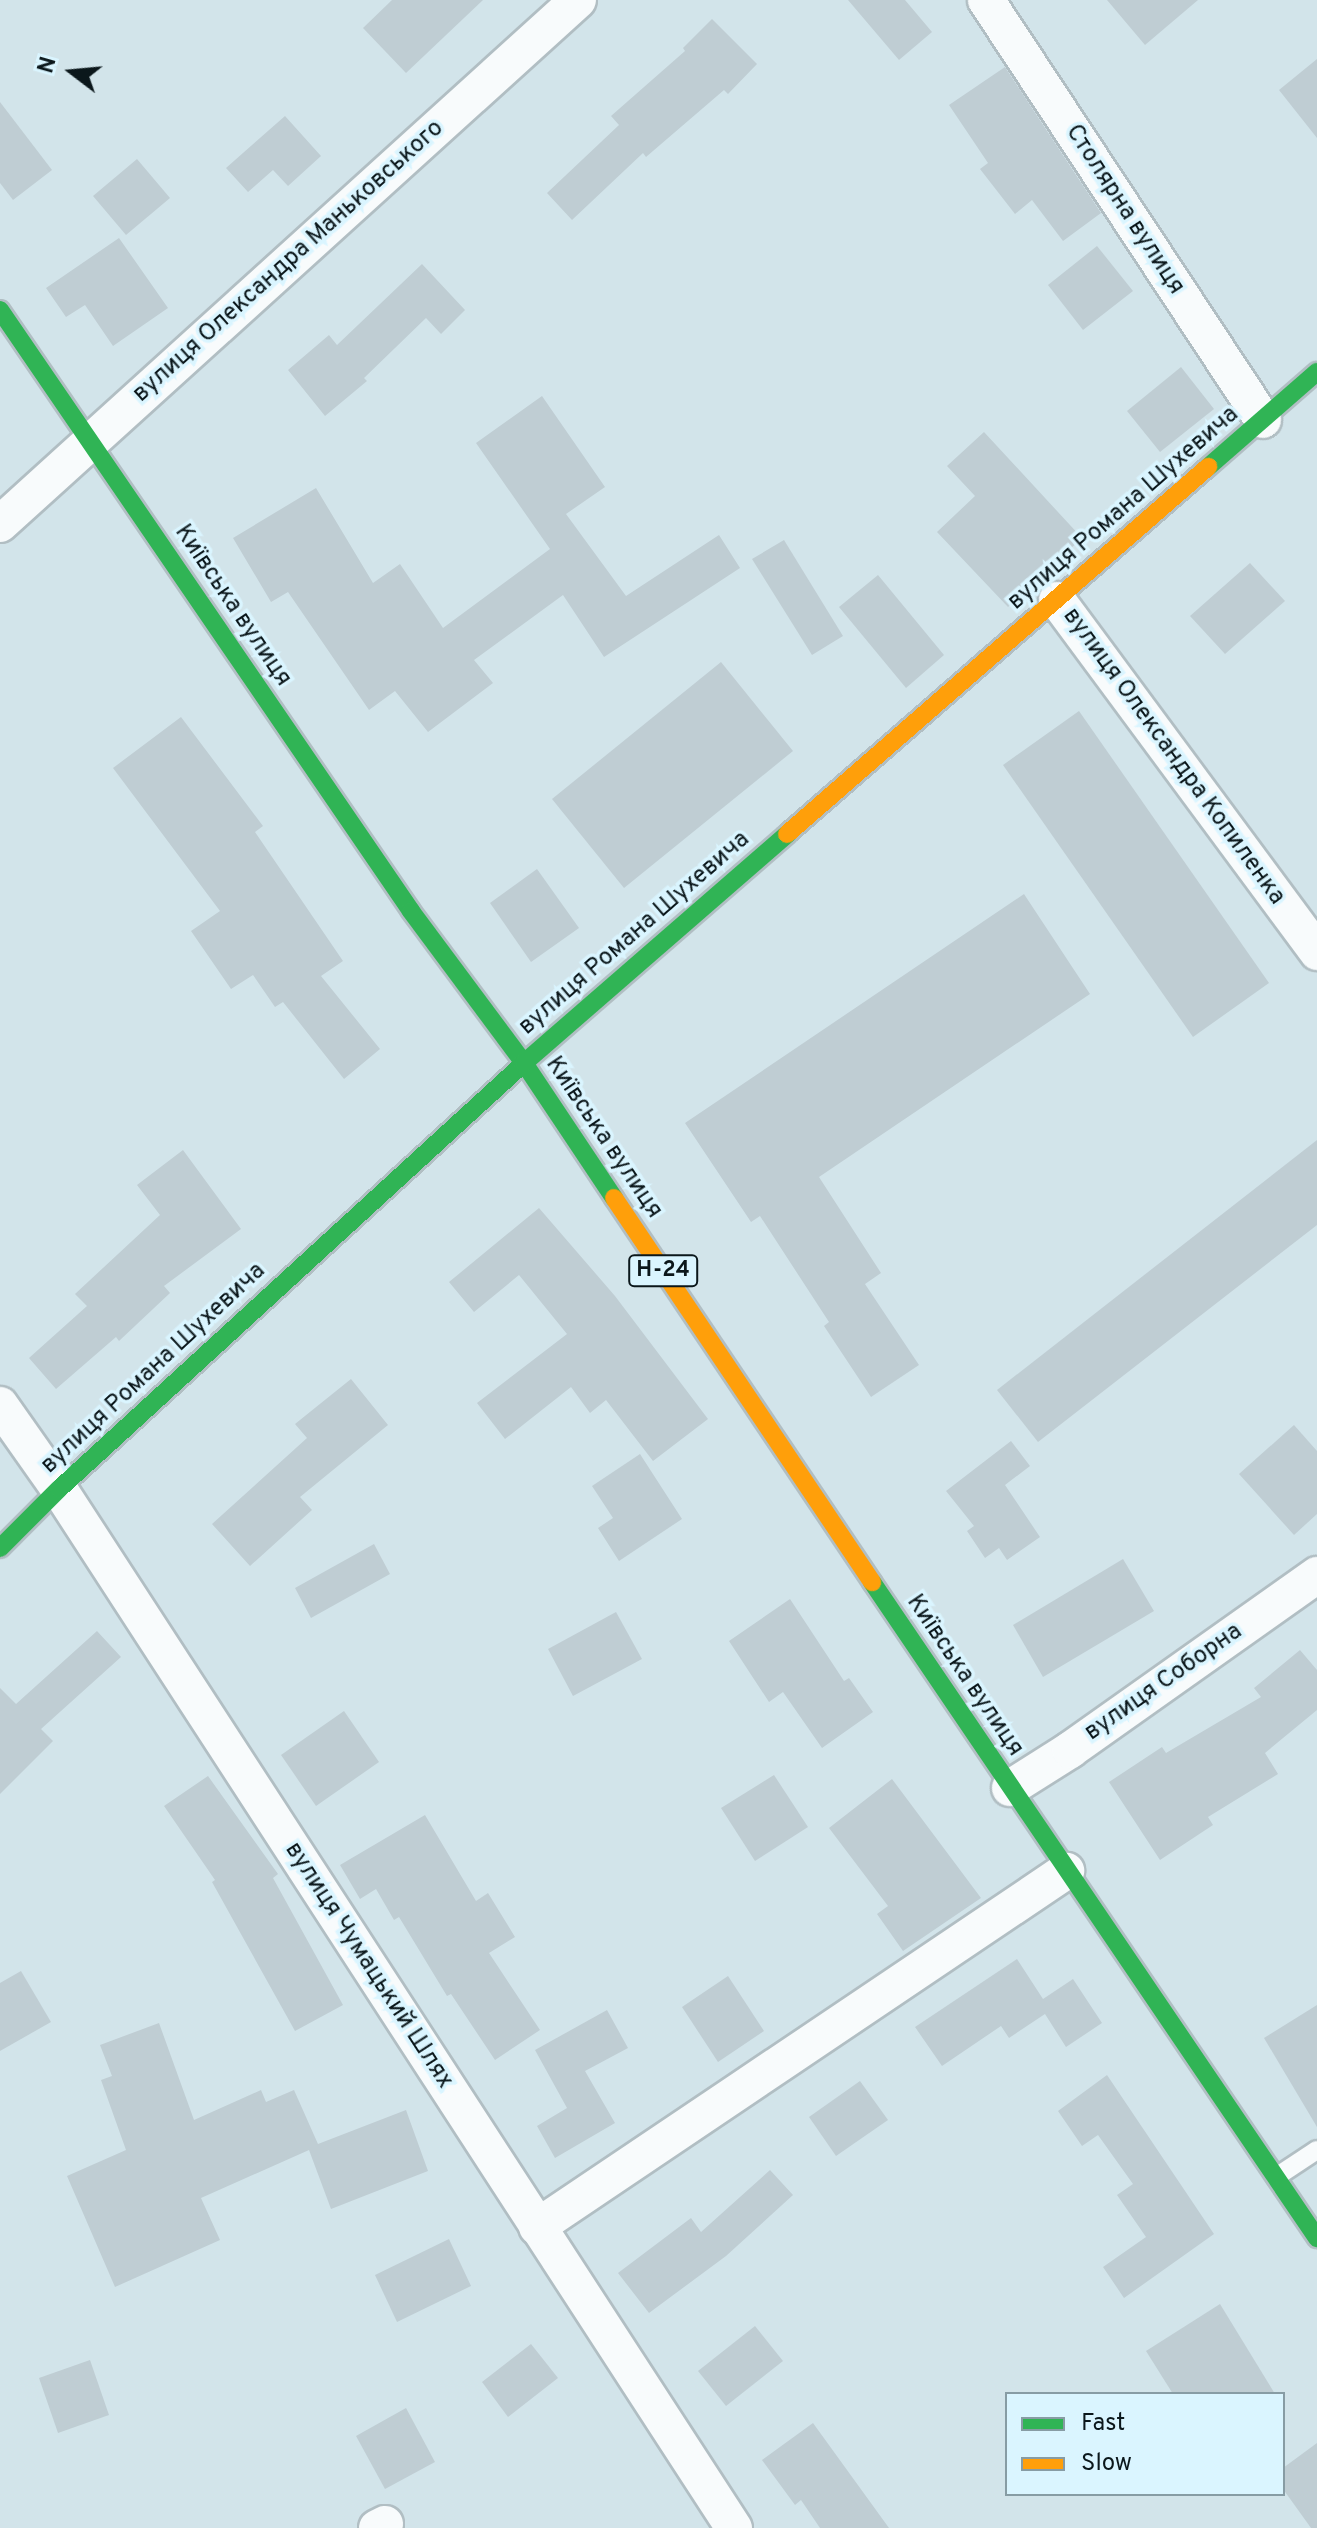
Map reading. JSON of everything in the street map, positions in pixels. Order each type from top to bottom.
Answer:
[{"type":"main road","name":"Київська вулиця","points":[[0,310],[411,911],[524,1063],[1066,1871],[1317,2238]]},
{"type":"main road","name":"вулиця Романа Шухевича","points":[[0,1548],[59,1489],[524,1063],[1317,372]]},
{"type":"street","name":"вулиця Олександра Маньковського","points":[[0,524],[578,0]]},
{"type":"street","name":"Столярна вулиця","points":[[986,0],[1263,420]]},
{"type":"street","name":"вулиця Олександра Копиленка","points":[[1057,600],[1317,952]]},
{"type":"street","name":"вулиця Чумацький Шлях","points":[[0,1405],[59,1489],[734,2528]]},
{"type":"street","name":"вулиця Соборна","points":[[1010,1788],[1070,1750],[1317,1575]]},
{"type":"street","points":[[537,2227],[1066,1871]]},
{"type":"lane","points":[[1274,2178],[1317,2150]]},
{"type":"building","points":[[392,0],[483,0],[406,73],[363,28]]},
{"type":"building","points":[[848,0],[905,0],[932,32],[899,60]]},
{"type":"building","points":[[1107,0],[1198,0],[1145,45]]},
{"type":"building","points":[[712,19],[757,64],[728,94],[724,90],[646,157],[643,153],[572,220],[547,193],[619,125],[611,116],[685,51],[683,48]]},
{"type":"building","points":[[1317,59],[1317,138],[1279,90]]},
{"type":"building","points":[[1005,67],[1101,213],[1063,241],[1032,200],[1015,214],[980,169],[988,163],[949,105]]},
{"type":"building","points":[[0,102],[52,170],[13,200],[0,183]]},
{"type":"building","points":[[285,116],[321,156],[288,186],[273,170],[248,192],[226,168]]},
{"type":"building","points":[[137,159],[170,198],[126,235],[93,196]]},
{"type":"building","points":[[119,238],[168,308],[113,346],[85,305],[66,317],[46,288]]},
{"type":"building","points":[[1097,246],[1133,291],[1083,330],[1048,285]]},
{"type":"building","points":[[422,264],[465,310],[441,334],[426,318],[364,378],[367,381],[325,416],[288,370],[329,335],[337,345]]},
{"type":"building","points":[[1181,367],[1214,409],[1160,452],[1127,411]]},
{"type":"building","points":[[542,396],[605,487],[566,514],[626,596],[719,535],[740,568],[604,657],[563,595],[474,660],[493,683],[428,732],[395,691],[369,710],[288,592],[271,602],[233,538],[316,488],[373,583],[400,564],[443,628],[550,549],[476,443]]},
{"type":"building","points":[[984,432],[1082,538],[1008,607],[937,532],[975,496],[947,466]]},
{"type":"building","points":[[784,540],[843,636],[812,655],[752,559]]},
{"type":"building","points":[[1250,563],[1285,601],[1225,654],[1190,616]]},
{"type":"building","points":[[878,575],[944,655],[906,688],[839,607]]},
{"type":"building","points":[[721,662],[793,751],[624,888],[552,799]]},
{"type":"building","points":[[1079,711],[1269,983],[1193,1037],[1003,765]]},
{"type":"building","points":[[181,717],[263,826],[255,832],[343,961],[321,976],[380,1049],[344,1079],[283,1002],[275,1007],[253,975],[231,989],[191,931],[220,911],[113,768]]},
{"type":"building","points":[[537,869],[579,928],[531,962],[490,903]]},
{"type":"building","points":[[1024,894],[1090,994],[819,1177],[881,1273],[865,1284],[919,1365],[871,1397],[824,1326],[829,1322],[760,1216],[751,1222],[685,1123]]},
{"type":"building","points":[[1317,1140],[1317,1225],[1038,1442],[997,1390]]},
{"type":"building","points":[[183,1150],[241,1229],[164,1286],[170,1293],[119,1341],[116,1337],[56,1389],[29,1358],[87,1306],[75,1294],[160,1215],[137,1185]]},
{"type":"building","points":[[539,1208],[615,1296],[708,1419],[653,1461],[606,1400],[590,1413],[571,1387],[505,1439],[477,1403],[567,1334],[519,1275],[474,1312],[449,1282]]},
{"type":"building","points":[[351,1379],[388,1425],[300,1497],[312,1510],[250,1566],[212,1524],[307,1438],[295,1424]]},
{"type":"building","points":[[1294,1425],[1317,1451],[1317,1514],[1294,1535],[1239,1474]]},
{"type":"building","points":[[1011,1441],[1030,1466],[1005,1485],[1040,1537],[1007,1560],[999,1548],[985,1558],[967,1531],[974,1526],[946,1491]]},
{"type":"building","points":[[640,1454],[682,1519],[619,1561],[598,1528],[613,1518],[592,1486]]},
{"type":"building","points":[[374,1544],[390,1574],[311,1618],[295,1588]]},
{"type":"building","points":[[1123,1559],[1154,1611],[1043,1677],[1013,1625]]},
{"type":"building","points":[[790,1599],[844,1681],[849,1678],[873,1712],[822,1748],[783,1692],[769,1702],[729,1641]]},
{"type":"building","points":[[616,1612],[642,1659],[573,1696],[548,1649]]},
{"type":"building","points":[[97,1631],[121,1657],[41,1729],[53,1741],[0,1794],[0,1688],[16,1704]]},
{"type":"building","points":[[1300,1650],[1317,1670],[1317,1710],[1265,1753],[1278,1774],[1208,1817],[1213,1825],[1160,1860],[1109,1782],[1162,1747],[1166,1753],[1261,1697],[1254,1688]]},
{"type":"building","points":[[344,1711],[379,1762],[316,1806],[281,1755]]},
{"type":"building","points":[[774,1775],[808,1827],[755,1861],[721,1808]]},
{"type":"building","points":[[208,1776],[278,1874],[273,1878],[343,2005],[295,2031],[212,1882],[215,1880],[164,1806]]},
{"type":"building","points":[[892,1779],[981,1898],[903,1951],[877,1914],[888,1906],[829,1828]]},
{"type":"building","points":[[425,1815],[476,1901],[488,1893],[515,1937],[489,1953],[540,2030],[495,2060],[451,1994],[447,1996],[399,1917],[394,1920],[376,1889],[360,1899],[340,1865]]},
{"type":"building","points":[[1017,1959],[1043,1999],[1073,1979],[1102,2023],[1066,2047],[1045,2014],[1009,2038],[1001,2026],[942,2066],[915,2027]]},
{"type":"building","points":[[21,1971],[51,2022],[0,2051],[0,1983]]},
{"type":"building","points":[[728,1976],[764,2031],[718,2062],[682,2007]]},
{"type":"building","points":[[1317,2005],[1317,2127],[1264,2038]]},
{"type":"building","points":[[607,2010],[628,2048],[585,2071],[615,2123],[555,2158],[537,2126],[567,2108],[535,2050]]},
{"type":"building","points":[[159,2023],[194,2120],[261,2090],[266,2102],[294,2090],[318,2144],[406,2110],[428,2171],[331,2209],[309,2150],[201,2198],[220,2240],[115,2287],[67,2176],[126,2150],[101,2080],[112,2076],[100,2045]]},
{"type":"building","points":[[1107,2075],[1214,2234],[1124,2298],[1103,2267],[1146,2237],[1117,2195],[1133,2184],[1098,2135],[1082,2146],[1058,2111]]},
{"type":"building","points":[[860,2081],[888,2120],[836,2156],[809,2117]]},
{"type":"building","points":[[770,2170],[793,2195],[726,2256],[649,2313],[618,2273],[691,2218],[701,2232]]},
{"type":"building","points":[[449,2239],[471,2286],[397,2322],[375,2275]]},
{"type":"building","points":[[1220,2304],[1274,2392],[1172,2392],[1146,2351]]},
{"type":"building","points":[[755,2326],[783,2361],[726,2406],[698,2371]]},
{"type":"building","points":[[531,2344],[558,2378],[508,2417],[482,2382]]},
{"type":"building","points":[[90,2360],[109,2415],[58,2433],[39,2378]]},
{"type":"building","points":[[406,2408],[435,2462],[385,2489],[356,2436]]},
{"type":"building","points":[[813,2423],[889,2528],[820,2528],[801,2500],[795,2505],[762,2460]]},
{"type":"building","points":[[1317,2443],[1317,2528],[1311,2528],[1285,2492],[1285,2467]]},
{"type":"traffic: fast","points":[[0,310],[411,911],[524,1063],[614,1198]]},
{"type":"traffic: fast","points":[[1208,467],[1317,372]]},
{"type":"traffic: fast","points":[[0,1548],[59,1489],[524,1063],[787,834]]},
{"type":"traffic: fast","points":[[872,1582],[1317,2238]]},
{"type":"traffic: slow","points":[[787,834],[1208,467]]},
{"type":"traffic: slow","points":[[614,1198],[872,1582]]}]
